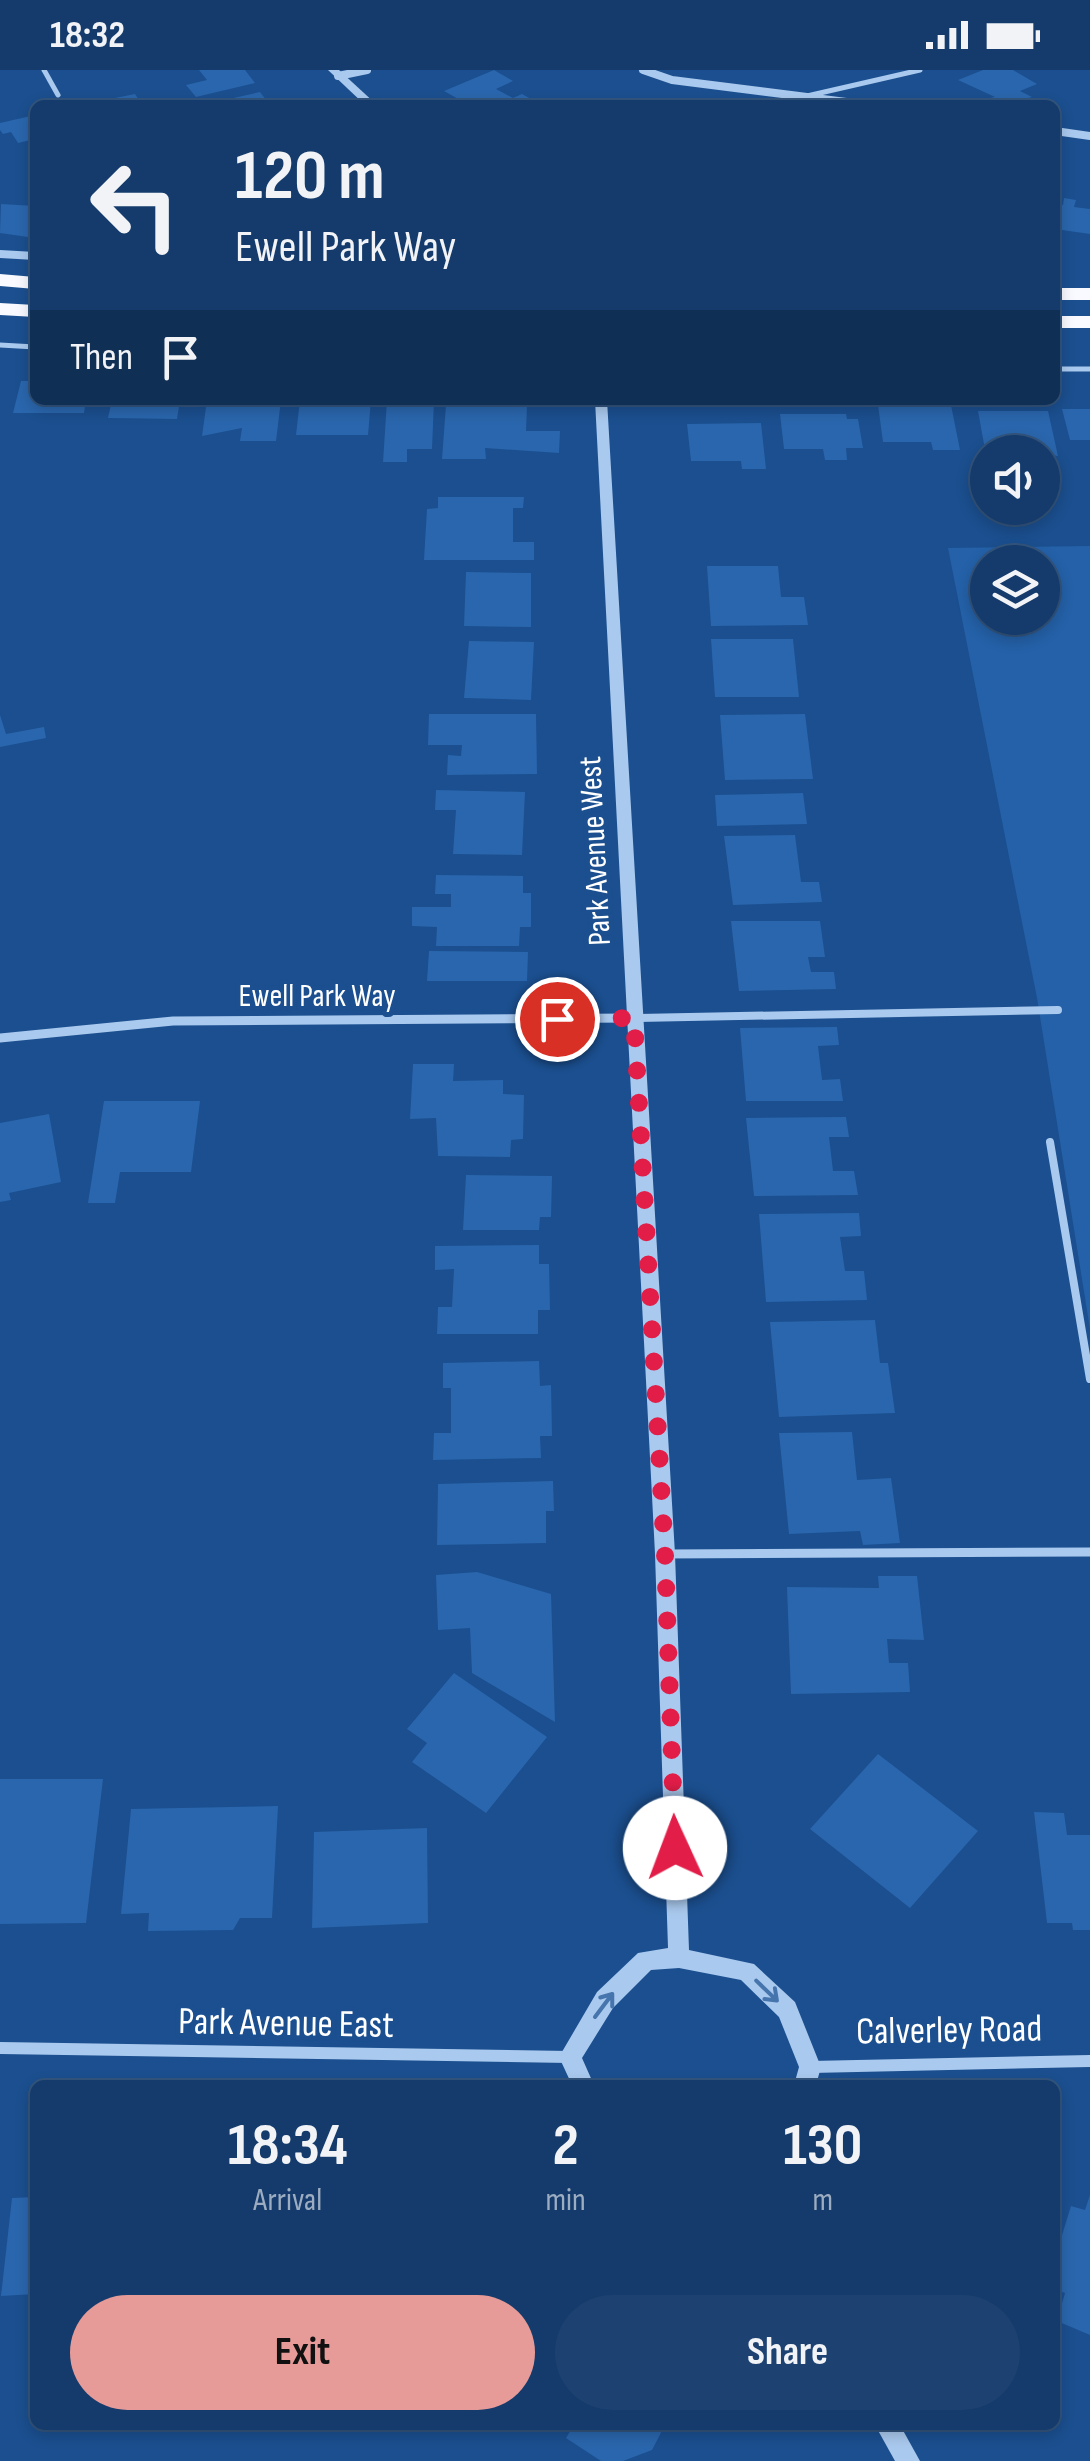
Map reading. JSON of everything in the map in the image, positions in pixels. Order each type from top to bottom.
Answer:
[{"type":"highway","points":[[0,280],[30,283]]},
{"type":"highway","points":[[1060,294],[1090,294]]},
{"type":"highway","points":[[0,309],[30,311]]},
{"type":"highway","points":[[1060,322],[1090,322]]},
{"type":"street","points":[[336,73],[367,70]]},
{"type":"street","points":[[642,70],[672,80],[835,100]]},
{"type":"street","points":[[336,73],[366,100]]},
{"type":"street","points":[[1060,132],[1090,136]]},
{"type":"street","points":[[0,254],[30,256]]},
{"type":"street","name":"Park Avenue West","points":[[601,405],[665,1554],[679,1958]]},
{"type":"street","name":"Ewell Park Way","points":[[0,1038],[173,1021],[634,1018]]},
{"type":"street","name":"Calverley Road","points":[[570,2056],[605,2000],[646,1960],[679,1958],[746,1971],[786,2010],[808,2076],[1090,2060]]},
{"type":"street","name":"Park Avenue East","points":[[0,2048],[570,2056]]},
{"type":"street","points":[[570,2056],[582,2080]]},
{"type":"street","points":[[891,2430],[908,2461]]},
{"type":"lane","points":[[44,70],[58,96]]},
{"type":"lane","points":[[807,96],[920,70]]},
{"type":"lane","points":[[0,345],[30,348]]},
{"type":"lane","points":[[1060,369],[1090,368]]},
{"type":"lane","points":[[634,1018],[1058,1010]]},
{"type":"lane","points":[[1050,1142],[1090,1379]]},
{"type":"lane","points":[[665,1554],[1090,1552]]},
{"type":"shaded area","points":[[1060,546],[1090,546],[1090,1329],[1037,998],[948,548],[970,548],[970,635],[1060,635]]},
{"type":"building","points":[[199,70],[245,70],[255,83],[196,97],[186,85],[207,80]]},
{"type":"building","points":[[494,70],[513,81],[496,89],[513,98],[522,94],[533,100],[460,100],[444,91]]},
{"type":"building","points":[[983,70],[1013,70],[1037,84],[1020,91],[1032,97],[993,100],[990,98],[995,97],[958,80]]},
{"type":"building","points":[[260,92],[266,100],[224,100]]},
{"type":"building","points":[[135,94],[139,100],[105,100]]},
{"type":"building","points":[[30,116],[30,140],[18,143],[11,132],[3,134],[0,123]]},
{"type":"building","points":[[1064,198],[1076,200],[1074,207],[1090,209],[1090,234],[1060,230],[1060,205]]},
{"type":"building","points":[[1,204],[30,206],[30,237],[0,233]]},
{"type":"building","points":[[21,381],[30,381],[30,405],[85,405],[84,413],[13,413]]},
{"type":"building","points":[[111,405],[179,405],[177,419],[108,418]]},
{"type":"building","points":[[206,405],[280,405],[276,441],[240,441],[242,428],[202,436]]},
{"type":"building","points":[[299,405],[371,405],[368,435],[296,435]]},
{"type":"building","points":[[387,405],[434,405],[432,449],[407,449],[407,462],[383,462]]},
{"type":"building","points":[[446,405],[527,406],[526,431],[560,431],[559,453],[485,448],[486,459],[442,459]]},
{"type":"building","points":[[878,405],[951,405],[960,450],[933,450],[931,442],[883,442]]},
{"type":"building","points":[[1062,409],[1090,409],[1090,440],[1070,440]]},
{"type":"building","points":[[978,411],[1048,411],[1053,435],[982,435]]},
{"type":"building","points":[[780,414],[846,414],[847,419],[858,419],[863,448],[846,448],[847,460],[825,460],[823,449],[784,449]]},
{"type":"building","points":[[761,423],[766,469],[742,469],[741,461],[691,461],[687,424]]},
{"type":"building","points":[[438,497],[524,497],[523,508],[513,508],[513,542],[534,542],[534,560],[424,560],[427,509],[438,508]]},
{"type":"building","points":[[707,566],[778,566],[781,597],[804,597],[808,625],[711,626]]},
{"type":"building","points":[[466,572],[531,573],[531,627],[464,626]]},
{"type":"building","points":[[711,639],[793,639],[799,697],[715,697]]},
{"type":"building","points":[[469,641],[534,642],[531,700],[464,698]]},
{"type":"building","points":[[429,714],[536,714],[537,774],[447,775],[448,755],[461,756],[462,745],[428,745]]},
{"type":"building","points":[[805,714],[813,779],[725,780],[720,715]]},
{"type":"building","points":[[0,715],[6,734],[44,727],[46,738],[0,747]]},
{"type":"building","points":[[436,790],[525,792],[522,855],[453,854],[456,810],[435,810]]},
{"type":"building","points":[[803,793],[807,824],[717,826],[715,795]]},
{"type":"building","points":[[795,835],[801,882],[819,882],[822,902],[733,905],[724,836]]},
{"type":"building","points":[[436,875],[523,876],[523,893],[531,893],[531,927],[520,927],[519,946],[436,946],[437,927],[412,926],[412,907],[451,907],[451,894],[435,894]]},
{"type":"building","points":[[731,921],[820,921],[825,957],[808,957],[811,972],[834,972],[836,989],[739,991]]},
{"type":"building","points":[[429,951],[528,952],[527,981],[427,981]]},
{"type":"building","points":[[837,1027],[839,1045],[818,1046],[822,1080],[840,1079],[843,1101],[746,1101],[740,1028]]},
{"type":"building","points":[[413,1064],[454,1064],[453,1081],[503,1080],[503,1094],[524,1095],[523,1139],[511,1140],[510,1157],[438,1156],[436,1118],[410,1119]]},
{"type":"building","points":[[104,1101],[200,1101],[191,1172],[120,1172],[115,1203],[88,1203]]},
{"type":"building","points":[[49,1114],[61,1182],[9,1193],[11,1200],[0,1202],[0,1123]]},
{"type":"building","points":[[846,1117],[849,1137],[829,1137],[833,1171],[854,1171],[858,1195],[754,1196],[746,1118]]},
{"type":"building","points":[[466,1175],[552,1176],[551,1217],[540,1217],[539,1230],[463,1230]]},
{"type":"building","points":[[859,1213],[861,1236],[840,1237],[845,1271],[864,1271],[867,1300],[766,1302],[759,1214]]},
{"type":"building","points":[[539,1245],[539,1264],[549,1264],[550,1310],[538,1310],[538,1334],[437,1334],[438,1307],[452,1307],[454,1269],[435,1270],[435,1246]]},
{"type":"building","points":[[875,1320],[880,1363],[888,1363],[895,1413],[779,1417],[770,1322]]},
{"type":"building","points":[[539,1361],[540,1386],[551,1385],[552,1436],[540,1436],[541,1458],[433,1460],[434,1433],[451,1433],[451,1388],[443,1388],[443,1363]]},
{"type":"building","points":[[852,1432],[857,1480],[891,1478],[900,1543],[863,1545],[860,1531],[789,1534],[779,1433]]},
{"type":"building","points":[[553,1481],[554,1511],[546,1511],[546,1543],[437,1545],[438,1484]]},
{"type":"building","points":[[477,1572],[551,1594],[555,1722],[472,1673],[470,1628],[438,1630],[436,1575]]},
{"type":"building","points":[[878,1576],[917,1576],[924,1640],[887,1639],[889,1663],[908,1663],[910,1692],[791,1694],[787,1587],[879,1588]]},
{"type":"building","points":[[454,1673],[547,1737],[486,1813],[412,1762],[427,1743],[407,1729]]},
{"type":"building","points":[[878,1754],[978,1831],[910,1908],[810,1829]]},
{"type":"building","points":[[0,1779],[103,1779],[86,1923],[0,1924]]},
{"type":"building","points":[[278,1806],[272,1918],[240,1918],[233,1930],[148,1931],[149,1913],[121,1914],[131,1809]]},
{"type":"building","points":[[1034,1812],[1064,1813],[1067,1835],[1090,1835],[1090,1930],[1073,1930],[1072,1923],[1047,1923]]},
{"type":"building","points":[[427,1828],[428,1923],[312,1928],[314,1832]]},
{"type":"building","points":[[1090,2195],[1090,2335],[1060,2322],[1065,2293],[1060,2291],[1060,2242],[1071,2206],[1085,2210]]},
{"type":"building","points":[[30,2197],[30,2294],[1,2296],[12,2198]]},
{"type":"building","points":[[571,2430],[662,2430],[652,2450],[623,2461],[601,2461],[566,2438]]},
{"type":"route","points":[[557,1019],[634,1018],[665,1554],[675,1848]]}]
